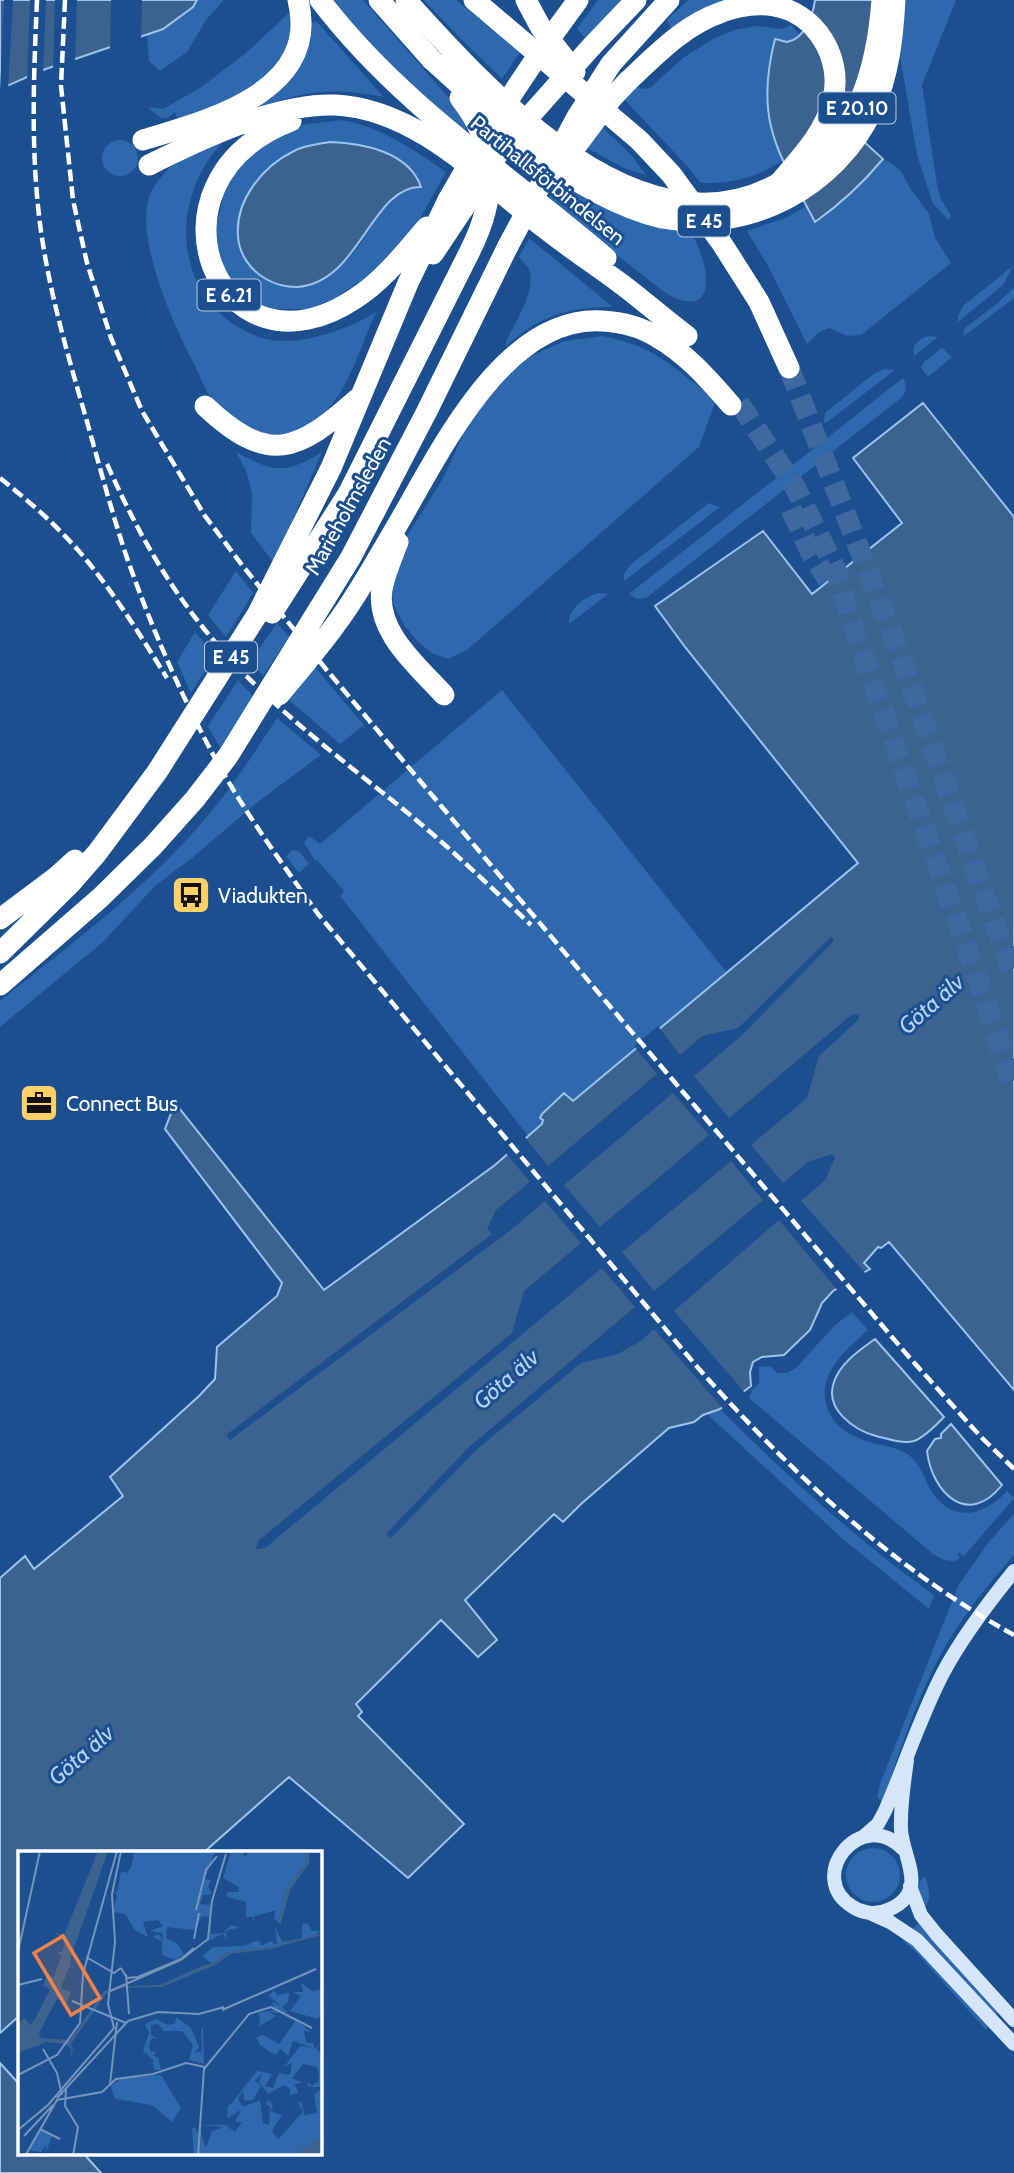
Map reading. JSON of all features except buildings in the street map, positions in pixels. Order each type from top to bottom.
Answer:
[{"type":"highway","points":[[143,140],[215,116],[265,89],[279,78],[293,59],[299,44],[302,20],[298,0]]},
{"type":"highway","name":"Partihallsförbindelsen","points":[[320,0],[354,41],[408,96],[455,138],[604,256],[656,302],[687,336],[735,404]]},
{"type":"highway","name":"Partihallsförbindelsen","points":[[379,0],[432,60],[524,143],[596,192],[655,216],[687,221],[716,220],[754,213],[817,181],[842,158],[857,139],[877,99],[886,69],[895,0]]},
{"type":"highway","name":"Partihallsförbindelsen","points":[[405,0],[484,83],[517,114],[565,152],[611,178],[661,197],[695,203],[743,197],[779,183],[809,168],[835,143],[863,95],[878,41],[882,0]]},
{"type":"highway","points":[[474,0],[639,140]]},
{"type":"highway","points":[[526,0],[541,29],[565,60],[671,174],[721,242],[759,302],[789,368]]},
{"type":"highway","points":[[451,206],[471,158],[517,86],[578,0]]},
{"type":"highway","name":"E 6.21","points":[[331,105],[278,126],[258,138],[232,162],[215,190],[206,219],[206,251],[215,276],[233,299],[254,312],[279,320],[313,317],[335,310],[377,282],[451,206],[636,0]]},
{"type":"highway","name":"Marieholmsleden","points":[[0,985],[90,907],[153,846],[195,799],[228,755],[351,557],[508,246],[577,117],[611,64],[669,0]]},
{"type":"highway","name":"E 45","points":[[508,246],[589,127],[628,81],[686,30],[722,12],[744,6],[782,8],[797,15],[812,26],[825,41],[834,67],[835,90],[820,132],[779,183]]},
{"type":"highway","name":"E 45","points":[[157,772],[206,713],[348,494],[478,236],[488,203],[490,169],[482,133],[464,102],[432,60]]},
{"type":"highway","name":"E 6.21","points":[[149,165],[205,138],[291,108],[331,105],[378,112],[413,128],[452,155],[687,336]]},
{"type":"highway","name":"E 6.21","points":[[395,312],[451,206]]},
{"type":"highway","name":"Marieholmsleden","points":[[0,953],[70,884],[97,853],[157,772],[257,615],[331,468],[395,312]]},
{"type":"highway","name":"E 45","points":[[228,755],[263,716],[337,623],[466,411],[498,372],[529,343],[550,330],[570,323],[611,321],[640,329],[656,336],[688,359],[735,404]]},
{"type":"highway","name":"E 45","points":[[205,407],[244,438],[261,444],[280,446],[302,441],[326,426],[360,396]]},
{"type":"highway","points":[[427,476],[393,553],[382,590],[383,614],[393,635],[444,695]]},
{"type":"highway","points":[[0,919],[116,827]]},
{"type":"street","points":[[1014,1571],[945,1670],[878,1824],[841,1852],[835,1875],[842,1898],[851,1906],[890,1922],[917,1940],[1014,2044]]},
{"type":"street","points":[[868,1913],[894,1907],[906,1895],[910,1885],[911,1868],[903,1849],[900,1816],[907,1760]]},
{"type":"street","points":[[863,1837],[885,1837],[903,1849]]},
{"type":"street","points":[[910,1885],[921,1915],[937,1936],[1014,2020]]},
{"type":"shaded area","points":[[197,0],[224,0],[206,20],[187,52],[160,71],[149,61],[147,35],[181,17]]},
{"type":"shaded area","points":[[333,0],[363,0],[455,105],[466,127],[466,133],[386,66]]},
{"type":"shaded area","points":[[424,0],[456,0],[520,52],[502,79],[458,36]]},
{"type":"shaded area","points":[[598,0],[622,0],[585,38],[577,29]]},
{"type":"shaded area","points":[[688,0],[727,0],[672,30],[667,20]]},
{"type":"shaded area","points":[[906,0],[956,0],[922,85],[937,185],[941,199],[951,216],[948,220],[933,204],[917,155],[900,56]]},
{"type":"shaded area","points":[[292,10],[291,37],[287,51],[281,62],[259,83],[234,98],[178,120],[175,112],[167,118],[161,118],[147,107],[163,109],[200,88],[246,53]]},
{"type":"shaded area","points":[[316,21],[384,97],[349,92],[318,92],[288,98],[255,110],[252,105],[303,58],[310,39],[311,23]]},
{"type":"shaded area","points":[[791,25],[800,35],[787,42],[770,129],[782,161],[743,178],[701,183],[626,101],[625,96],[635,85],[642,89],[650,88],[683,58],[713,39],[734,30],[757,26],[782,29]]},
{"type":"shaded area","points":[[341,120],[355,123],[396,140],[446,172],[407,242],[367,277],[337,297],[309,309],[270,309],[244,296],[226,277],[214,233],[226,187],[246,159],[293,126]],"holes":[[[330,142],[370,148],[395,158],[415,174],[422,186],[406,189],[393,198],[356,249],[337,269],[325,277],[300,287],[274,282],[258,273],[240,249],[263,174],[295,150]]]},
{"type":"shaded area","points":[[602,127],[632,156],[646,175],[624,168],[585,147]]},
{"type":"shaded area","points":[[227,138],[207,162],[194,190],[187,219],[187,248],[194,276],[209,301],[230,322],[259,337],[287,341],[335,331],[376,312],[337,397],[318,419],[286,436],[258,436],[213,401],[168,308],[147,237],[149,197],[161,177],[192,151]]},
{"type":"shaded area","points":[[120,140],[133,145],[138,158],[133,171],[120,176],[107,171],[102,158],[107,145]]},
{"type":"shaded area","points":[[883,159],[901,171],[929,214],[935,238],[951,263],[861,335],[848,336],[829,328],[818,333],[807,344],[768,266],[747,231],[785,218],[807,206],[816,222],[835,208]]},
{"type":"shaded area","points":[[559,180],[688,229],[702,256],[706,284],[703,295],[695,301],[683,301],[664,292],[547,200]]},
{"type":"shaded area","points":[[529,238],[613,307],[583,309],[555,315],[529,328],[506,347],[530,287],[529,270],[519,257]]},
{"type":"shaded area","points":[[1014,265],[1003,285],[958,322],[963,306]]},
{"type":"shaded area","points":[[1014,287],[1014,298],[964,336],[965,328]]},
{"type":"shaded area","points":[[603,336],[653,353],[716,400],[699,447],[467,650],[448,659],[432,653],[417,641],[394,606],[391,589],[399,549],[442,480],[474,412],[521,360],[565,341]]},
{"type":"shaded area","points":[[929,336],[938,337],[914,356],[917,343]]},
{"type":"shaded area","points":[[942,348],[952,357],[928,377],[921,367]]},
{"type":"shaded area","points":[[884,369],[895,370],[824,422],[825,413],[875,373]]},
{"type":"shaded area","points":[[903,378],[906,388],[901,398],[646,598],[637,599],[629,594]]},
{"type":"shaded area","points":[[236,452],[260,464],[279,468],[298,465],[322,452],[274,563],[251,533],[252,494],[247,473]]},
{"type":"shaded area","points":[[709,503],[720,507],[624,581],[624,574],[630,565]]},
{"type":"shaded area","points":[[236,571],[253,593],[226,637],[208,615]]},
{"type":"shaded area","points":[[598,593],[608,594],[569,624],[571,613],[578,604]]},
{"type":"shaded area","points":[[277,623],[289,637],[263,676],[250,662]]},
{"type":"shaded area","points":[[195,632],[215,655],[191,693],[177,662]]},
{"type":"shaded area","points":[[313,665],[364,725],[340,744],[288,699]]},
{"type":"shaded area","points":[[238,680],[253,696],[220,748],[208,726]]},
{"type":"shaded area","points":[[502,690],[727,973],[572,1101],[565,1094],[529,1137],[340,896],[344,891],[317,860],[315,861],[304,842],[309,836],[320,844]]},
{"type":"shaded area","points":[[277,718],[321,755],[259,801],[156,885],[103,942],[0,1027],[0,1001],[107,915],[182,845],[243,770]]},
{"type":"shaded area","points":[[293,850],[299,851],[309,864],[299,873],[286,856]]},
{"type":"shaded area","points":[[852,1312],[868,1330],[842,1355],[829,1375],[825,1397],[830,1415],[836,1423],[858,1438],[910,1456],[934,1495],[952,1510],[961,1513],[980,1510],[1007,1491],[1014,1498],[964,1556],[957,1552],[960,1559],[946,1560],[933,1554],[749,1398],[759,1383],[759,1367],[770,1366],[777,1373],[787,1373],[796,1368],[834,1326]]},
{"type":"shaded area","points":[[720,1409],[823,1506],[877,1552],[934,1595],[929,1609],[843,1539],[707,1414]]},
{"type":"shaded area","points":[[1014,1514],[1014,1555],[966,1614],[935,1665],[915,1710],[882,1802],[877,1797],[880,1784],[958,1586],[988,1543]]},
{"type":"shaded area","points":[[873,1848],[892,1856],[900,1875],[892,1894],[873,1902],[854,1894],[846,1875],[854,1856]]},
{"type":"shaded area","points":[[923,1877],[929,1893],[929,1901],[924,1908],[918,1886]]},
{"type":"shaded area","points":[[918,1923],[998,2012],[996,2015],[913,1929]]},
{"type":"shaded area","points":[[904,1938],[989,2026],[986,2030],[902,1940]]},
{"type":"water","points":[[0,0],[197,0],[193,7],[163,29],[43,70],[0,89]]},
{"type":"water","points":[[815,0],[900,0],[861,139],[883,159],[851,193],[815,222],[773,135],[767,92],[775,39],[787,42],[799,36],[810,19]]},
{"type":"water","points":[[330,142],[370,147],[396,158],[415,175],[421,187],[404,191],[389,202],[336,270],[318,282],[297,287],[274,283],[255,271],[246,261],[239,243],[238,223],[246,197],[262,175],[283,157],[298,149]]},
{"type":"water","name":"Göta älv","points":[[923,403],[1014,517],[1014,1390],[889,1242],[881,1248],[878,1247],[864,1263],[870,1269],[833,1291],[822,1303],[810,1330],[784,1355],[762,1357],[753,1362],[750,1372],[751,1386],[720,1409],[703,1415],[694,1422],[669,1428],[563,1522],[554,1514],[465,1600],[497,1640],[478,1657],[441,1620],[356,1704],[362,1712],[358,1716],[464,1824],[408,1878],[289,1777],[205,1851],[18,1851],[18,2017],[0,2033],[0,1578],[25,1556],[34,1569],[123,1496],[110,1477],[215,1379],[217,1347],[277,1296],[282,1283],[165,1129],[175,1103],[324,1290],[495,1165],[542,1124],[542,1114],[564,1093],[573,1101],[858,863],[655,606],[763,531],[812,594],[902,523],[853,458]]},
{"type":"water","points":[[875,1339],[944,1417],[914,1441],[890,1440],[867,1433],[843,1417],[833,1401],[834,1382],[841,1369]]},
{"type":"water","points":[[951,1424],[1002,1485],[989,1498],[977,1504],[954,1500],[944,1492],[930,1466],[927,1451]]},
{"type":"water","points":[[0,2063],[18,2083],[18,2156],[86,2156],[101,2173],[0,2173]]},
{"type":"pier","points":[[4,0],[13,0],[8,89],[0,92]]},
{"type":"pier","points":[[30,0],[46,0],[43,74],[27,81]]},
{"type":"pier","points":[[55,0],[77,0],[75,63],[53,71]]},
{"type":"pier","points":[[111,0],[142,0],[141,40],[110,51]]},
{"type":"pier","points":[[831,937],[834,941],[743,1034],[694,1076],[729,1118],[851,1015],[860,1014],[857,1021],[819,1056],[807,1098],[751,1145],[783,1183],[808,1162],[832,1154],[835,1158],[825,1180],[801,1201],[867,1275],[839,1292],[779,1220],[674,1311],[746,1394],[725,1411],[654,1329],[642,1340],[618,1354],[581,1363],[476,1450],[391,1538],[386,1534],[469,1447],[635,1307],[602,1268],[265,1548],[256,1549],[258,1541],[512,1333],[524,1291],[581,1243],[545,1201],[512,1229],[230,1440],[226,1435],[492,1234],[487,1229],[496,1210],[530,1182],[505,1152],[524,1136],[548,1166],[657,1074],[634,1046],[658,1026],[680,1055],[702,1036],[738,1028]],"holes":[[[673,1093],[709,1135],[600,1227],[564,1185]],[[731,1161],[763,1200],[654,1291],[622,1252]]]},
{"type":"tunnel","points":[[789,368],[899,652],[1014,978]]},
{"type":"tunnel","points":[[739,403],[795,487],[836,570],[850,618],[987,1005],[1014,1090]]},
{"type":"tunnel","points":[[791,509],[810,551],[828,580]]},
{"type":"railway","points":[[37,0],[34,155],[41,233],[57,313],[110,504],[135,580],[185,699],[233,789],[318,914],[728,1401],[802,1477],[882,1546],[968,1608],[1014,1635]]},
{"type":"railway","points":[[65,0],[61,86],[73,200],[87,263],[111,338],[142,411],[205,516],[325,668],[602,997],[909,1357],[981,1437],[1014,1469]]},
{"type":"railway","points":[[107,464],[161,568],[193,615],[232,661],[295,722],[425,827],[531,925]]},
{"type":"railway","points":[[0,478],[49,520],[79,551],[119,604],[167,678]]},
{"type":"place","name":"Viadukten","points":[[191,895]]},
{"type":"place","name":"Connect Bus","points":[[39,1103]]}]
